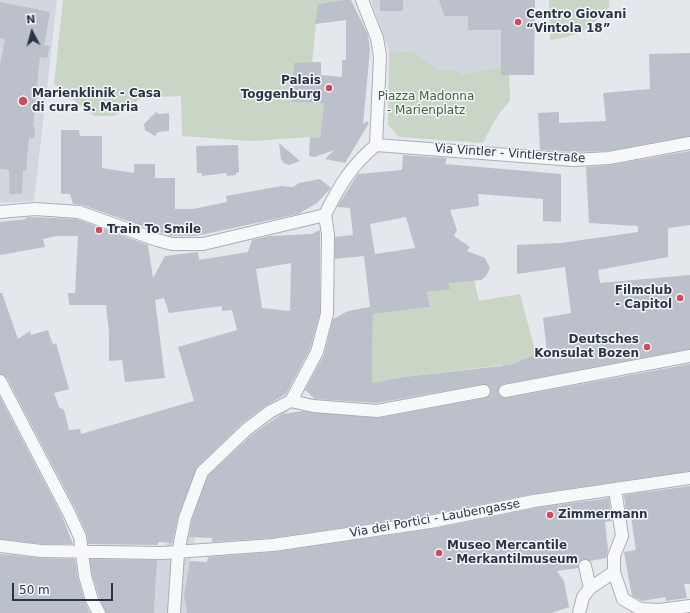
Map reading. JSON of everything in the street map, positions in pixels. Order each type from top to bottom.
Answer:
[{"type":"street","points":[[174,613],[178,553],[185,518],[202,472],[247,428],[271,411],[291,401],[317,352],[327,314],[328,234],[325,215],[332,199],[358,160],[376,145],[380,56],[377,38],[362,0]]},
{"type":"street","name":"Via Vintler - Vintlerstraße","points":[[376,145],[538,158],[594,160],[690,143]]},
{"type":"street","points":[[0,212],[35,209],[79,212],[156,240],[172,244],[209,243],[325,215]]},
{"type":"street","points":[[505,391],[690,356]]},
{"type":"street","points":[[0,381],[69,512],[80,537],[85,576],[92,600],[99,613]]},
{"type":"street","points":[[291,401],[313,406],[377,411],[484,391]]},
{"type":"street","name":"Via dei Portici - Laubengasse","points":[[0,546],[41,551],[178,553],[274,545],[323,539],[475,514],[534,502],[690,478]]},
{"type":"street","points":[[615,489],[622,536],[614,556],[614,572],[623,599],[640,608],[658,610],[690,606]]},
{"type":"street","points":[[585,566],[590,588]]},
{"type":"street","points":[[579,613],[583,597],[590,588],[614,572]]},
{"type":"shaded area","name":"Marienklinik - Casa di cura S. Maria","points":[[0,0],[57,0],[34,201],[0,203]]},
{"type":"shaded area","points":[[371,0],[501,0],[501,67],[461,75],[438,70],[413,52],[389,51]]},
{"type":"shaded area","points":[[280,399],[288,413],[286,412],[274,419],[242,443],[244,447],[200,518],[184,595],[187,613],[154,613],[157,557],[162,553],[167,542],[187,464],[234,429],[238,428],[238,426],[251,417],[251,415],[272,404],[275,404]]},
{"type":"green space","points":[[63,0],[344,0],[318,4],[312,63],[294,63],[291,102],[324,103],[320,138],[310,137],[252,141],[182,136],[181,96],[141,98],[115,116],[94,116],[54,84]]},
{"type":"green space","points":[[549,0],[609,0],[609,7],[596,21],[577,34],[550,40]]},
{"type":"green space","name":"Piazza Madonna - Marienplatz","points":[[389,51],[413,52],[438,70],[456,70],[461,75],[501,67],[509,75],[510,101],[498,116],[483,143],[399,137],[388,125]]},
{"type":"green space","points":[[474,279],[479,301],[520,294],[536,354],[503,368],[502,365],[404,377],[372,383],[373,314],[430,307],[427,292],[450,288],[449,282]]},
{"type":"building","points":[[351,0],[368,35],[370,50],[363,124],[367,121],[369,123],[345,163],[325,159],[334,150],[315,157],[309,156],[310,137],[320,138],[324,103],[291,102],[294,63],[321,62],[321,75],[342,77],[342,60],[346,60],[346,20],[315,24],[318,4]]},
{"type":"building","points":[[380,0],[403,0],[403,11],[380,11]]},
{"type":"building","points":[[439,0],[535,0],[534,75],[501,75],[501,30],[468,30],[468,16],[444,16]]},
{"type":"building","name":"Marienklinik - Casa di cura S. Maria","points":[[0,2],[50,12],[44,45],[50,46],[47,58],[40,57],[33,127],[35,127],[34,138],[29,138],[26,171],[23,170],[22,194],[9,194],[9,170],[0,169],[0,66],[5,39],[0,38]]},
{"type":"building","points":[[690,53],[690,136],[608,151],[574,152],[540,150],[538,113],[559,112],[559,123],[606,121],[603,93],[650,89],[649,54]]},
{"type":"building","points":[[156,112],[159,114],[169,113],[169,131],[158,132],[155,136],[145,130],[144,124]]},
{"type":"building","points":[[61,130],[79,130],[80,136],[102,136],[102,168],[134,173],[134,164],[155,164],[155,178],[175,178],[175,209],[193,209],[227,202],[226,196],[281,186],[293,187],[299,183],[320,179],[331,188],[317,203],[298,214],[196,236],[171,236],[82,205],[73,204],[70,194],[61,194]]},
{"type":"building","points":[[279,143],[300,161],[289,165],[284,163],[281,159]]},
{"type":"building","points":[[238,145],[239,172],[236,173],[236,175],[227,176],[226,173],[202,176],[202,173],[197,173],[196,146]]},
{"type":"building","points":[[690,151],[690,225],[668,228],[668,257],[598,270],[600,283],[690,275],[690,349],[504,384],[500,386],[498,392],[500,396],[506,398],[690,364],[690,471],[533,494],[429,515],[272,538],[212,542],[212,538],[189,537],[192,520],[208,476],[252,435],[282,414],[303,411],[378,418],[485,398],[491,394],[490,386],[483,384],[377,403],[315,399],[305,390],[324,355],[333,319],[348,311],[370,307],[364,256],[335,259],[335,237],[353,235],[350,208],[337,207],[358,174],[402,170],[403,155],[447,158],[445,164],[561,174],[561,222],[543,221],[543,199],[478,194],[479,206],[450,210],[457,230],[454,236],[470,247],[467,251],[485,258],[490,268],[486,276],[481,280],[449,283],[450,289],[427,292],[430,307],[373,314],[372,383],[404,377],[510,365],[536,354],[547,352],[543,318],[571,313],[565,267],[517,274],[517,245],[561,243],[638,232],[638,226],[589,223],[586,167],[610,165]],"holes":[[[406,217],[415,248],[375,254],[370,224]]]},
{"type":"building","points":[[27,217],[77,219],[148,245],[153,278],[165,256],[198,252],[199,260],[248,252],[252,240],[270,236],[312,234],[320,230],[320,313],[310,349],[286,394],[267,405],[242,423],[197,467],[178,516],[172,543],[158,542],[158,545],[88,544],[87,534],[76,510],[7,378],[0,374],[0,293],[2,293],[18,339],[30,331],[31,335],[48,330],[53,345],[56,343],[69,389],[54,393],[59,407],[64,410],[69,430],[80,429],[81,434],[194,401],[178,347],[237,330],[232,310],[222,311],[222,306],[169,313],[164,298],[155,300],[165,378],[125,382],[122,360],[109,361],[109,332],[106,305],[69,305],[68,293],[75,293],[78,236],[57,236],[43,239],[45,247],[0,255],[0,222],[26,219]],"holes":[[[291,263],[290,311],[262,308],[256,269]]]},
{"type":"building","points":[[0,397],[62,516],[73,544],[42,544],[0,539]]},
{"type":"building","points":[[690,486],[690,584],[684,584],[687,598],[665,601],[666,597],[642,601],[632,596],[624,552],[636,550],[631,517],[627,518],[624,495]]},
{"type":"building","points":[[609,498],[612,521],[605,522],[608,550],[606,558],[590,561],[583,559],[578,563],[578,568],[557,571],[564,581],[569,607],[552,613],[187,613],[184,595],[190,561],[207,562],[208,557],[274,552],[431,529],[535,508]]},
{"type":"building","points":[[0,554],[41,558],[75,559],[78,578],[90,613],[0,613]]},
{"type":"building","points":[[90,559],[157,560],[154,613],[106,613],[92,574]]},
{"type":"tunnel","points":[[484,391],[505,391]]},
{"type":"place","name":"Centro Giovani “Vintola 18”","points":[[518,22]]},
{"type":"place","name":"Palais Toggenburg","points":[[329,88]]},
{"type":"place","name":"Marienklinik - Casa di cura S. Maria","points":[[23,101]]},
{"type":"place","name":"Train To Smile","points":[[99,230]]},
{"type":"place","name":"Filmclub - Capitol","points":[[680,298]]},
{"type":"place","name":"Deutsches Konsulat Bozen","points":[[647,347]]},
{"type":"place","name":"Zimmermann","points":[[550,515]]},
{"type":"place","name":"Museo Mercantile - Merkantilmuseum","points":[[439,553]]}]
